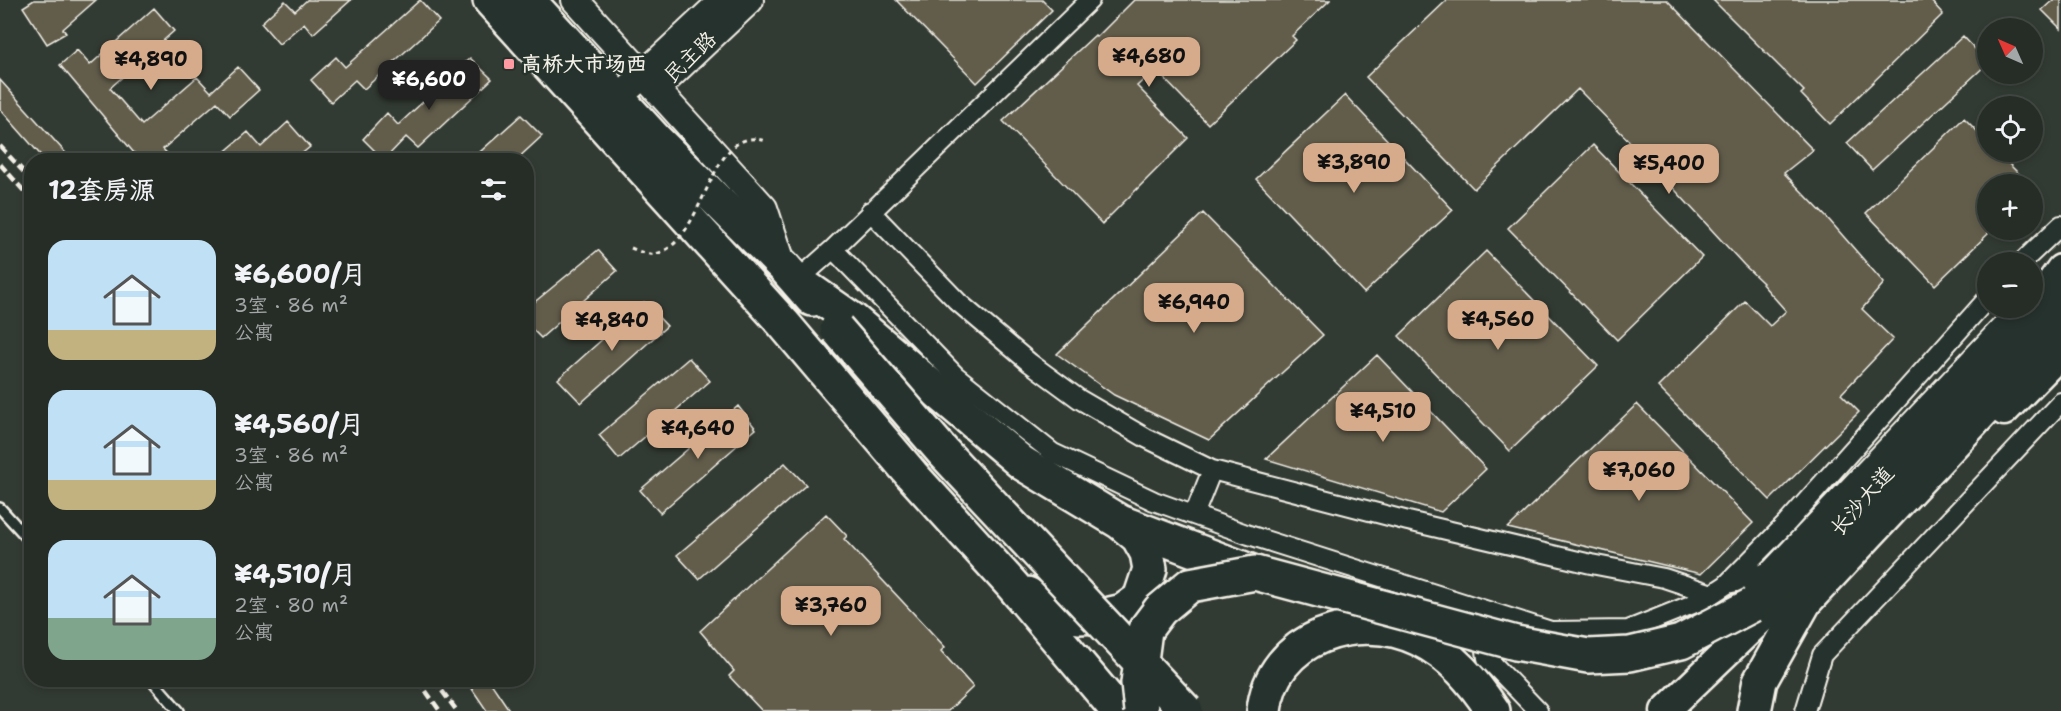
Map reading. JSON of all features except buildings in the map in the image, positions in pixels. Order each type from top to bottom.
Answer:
[{"type":"highway","points":[[490,0],[783,323],[912,475],[1013,586],[1119,711]]},
{"type":"highway","points":[[528,0],[655,139],[791,275],[845,324],[1022,463],[1120,522],[1138,537],[1147,553],[1150,569],[1140,599],[1123,611],[1101,616],[1078,617],[1055,612],[1013,586]]},
{"type":"highway","name":"长沙大道","points":[[1120,522],[1255,573],[1516,643],[1588,656],[1630,654],[1680,642],[1757,611],[1859,489],[2061,294]]},
{"type":"highway","points":[[845,324],[944,452],[1186,711]]},
{"type":"highway","name":"长沙大道","points":[[1754,711],[1760,681],[1805,601],[2061,327]]},
{"type":"highway","points":[[1141,711],[1138,683],[1145,630],[1160,610],[1190,585],[1255,573]]},
{"type":"highway","points":[[1264,711],[1276,670],[1299,646],[1336,631],[1360,626],[1391,630],[1419,638],[1455,663],[1476,685],[1493,711]]},
{"type":"main road","points":[[1994,359],[2061,269]]},
{"type":"main road","points":[[1903,498],[1952,464],[2061,353]]},
{"type":"main road","points":[[1693,711],[1805,601]]},
{"type":"main road","points":[[1665,711],[1757,611]]},
{"type":"main road","points":[[1091,679],[1106,711]]},
{"type":"street","points":[[574,0],[764,208],[791,275],[833,249],[1090,0]]},
{"type":"street","name":"民主路","points":[[650,82],[723,0]]},
{"type":"street","name":"民主路","points":[[618,98],[650,82],[750,0]]},
{"type":"street","points":[[870,211],[958,302],[1038,369],[1079,399],[1146,438],[1212,470],[1408,521],[1592,564],[1719,589],[1770,570],[1859,489],[2009,318]]},
{"type":"street","points":[[2033,252],[2061,225]]},
{"type":"street","points":[[833,249],[955,375],[1053,453],[1154,501],[1249,536],[1551,631],[1628,630],[1703,600],[1719,589],[1787,523],[1977,310]]},
{"type":"street","points":[[2043,281],[2061,262]]},
{"type":"street","points":[[1804,711],[1822,655],[2061,402]]},
{"type":"street","points":[[1194,515],[1212,470]]},
{"type":"street","points":[[1480,608],[1487,658],[1538,711]]},
{"type":"lane","points":[[0,508],[24,534]]},
{"type":"lane","points":[[158,687],[179,711]]},
{"type":"path","points":[[632,248],[642,253],[653,254],[673,245],[695,213],[728,149],[754,137],[765,141]]},
{"type":"railway","points":[[0,146],[24,172]]},
{"type":"railway","points":[[0,164],[24,191]]},
{"type":"railway","points":[[423,687],[440,711]]},
{"type":"railway","points":[[439,687],[457,711]]},
{"type":"place","name":"高桥大市场西","points":[[509,64]]}]
